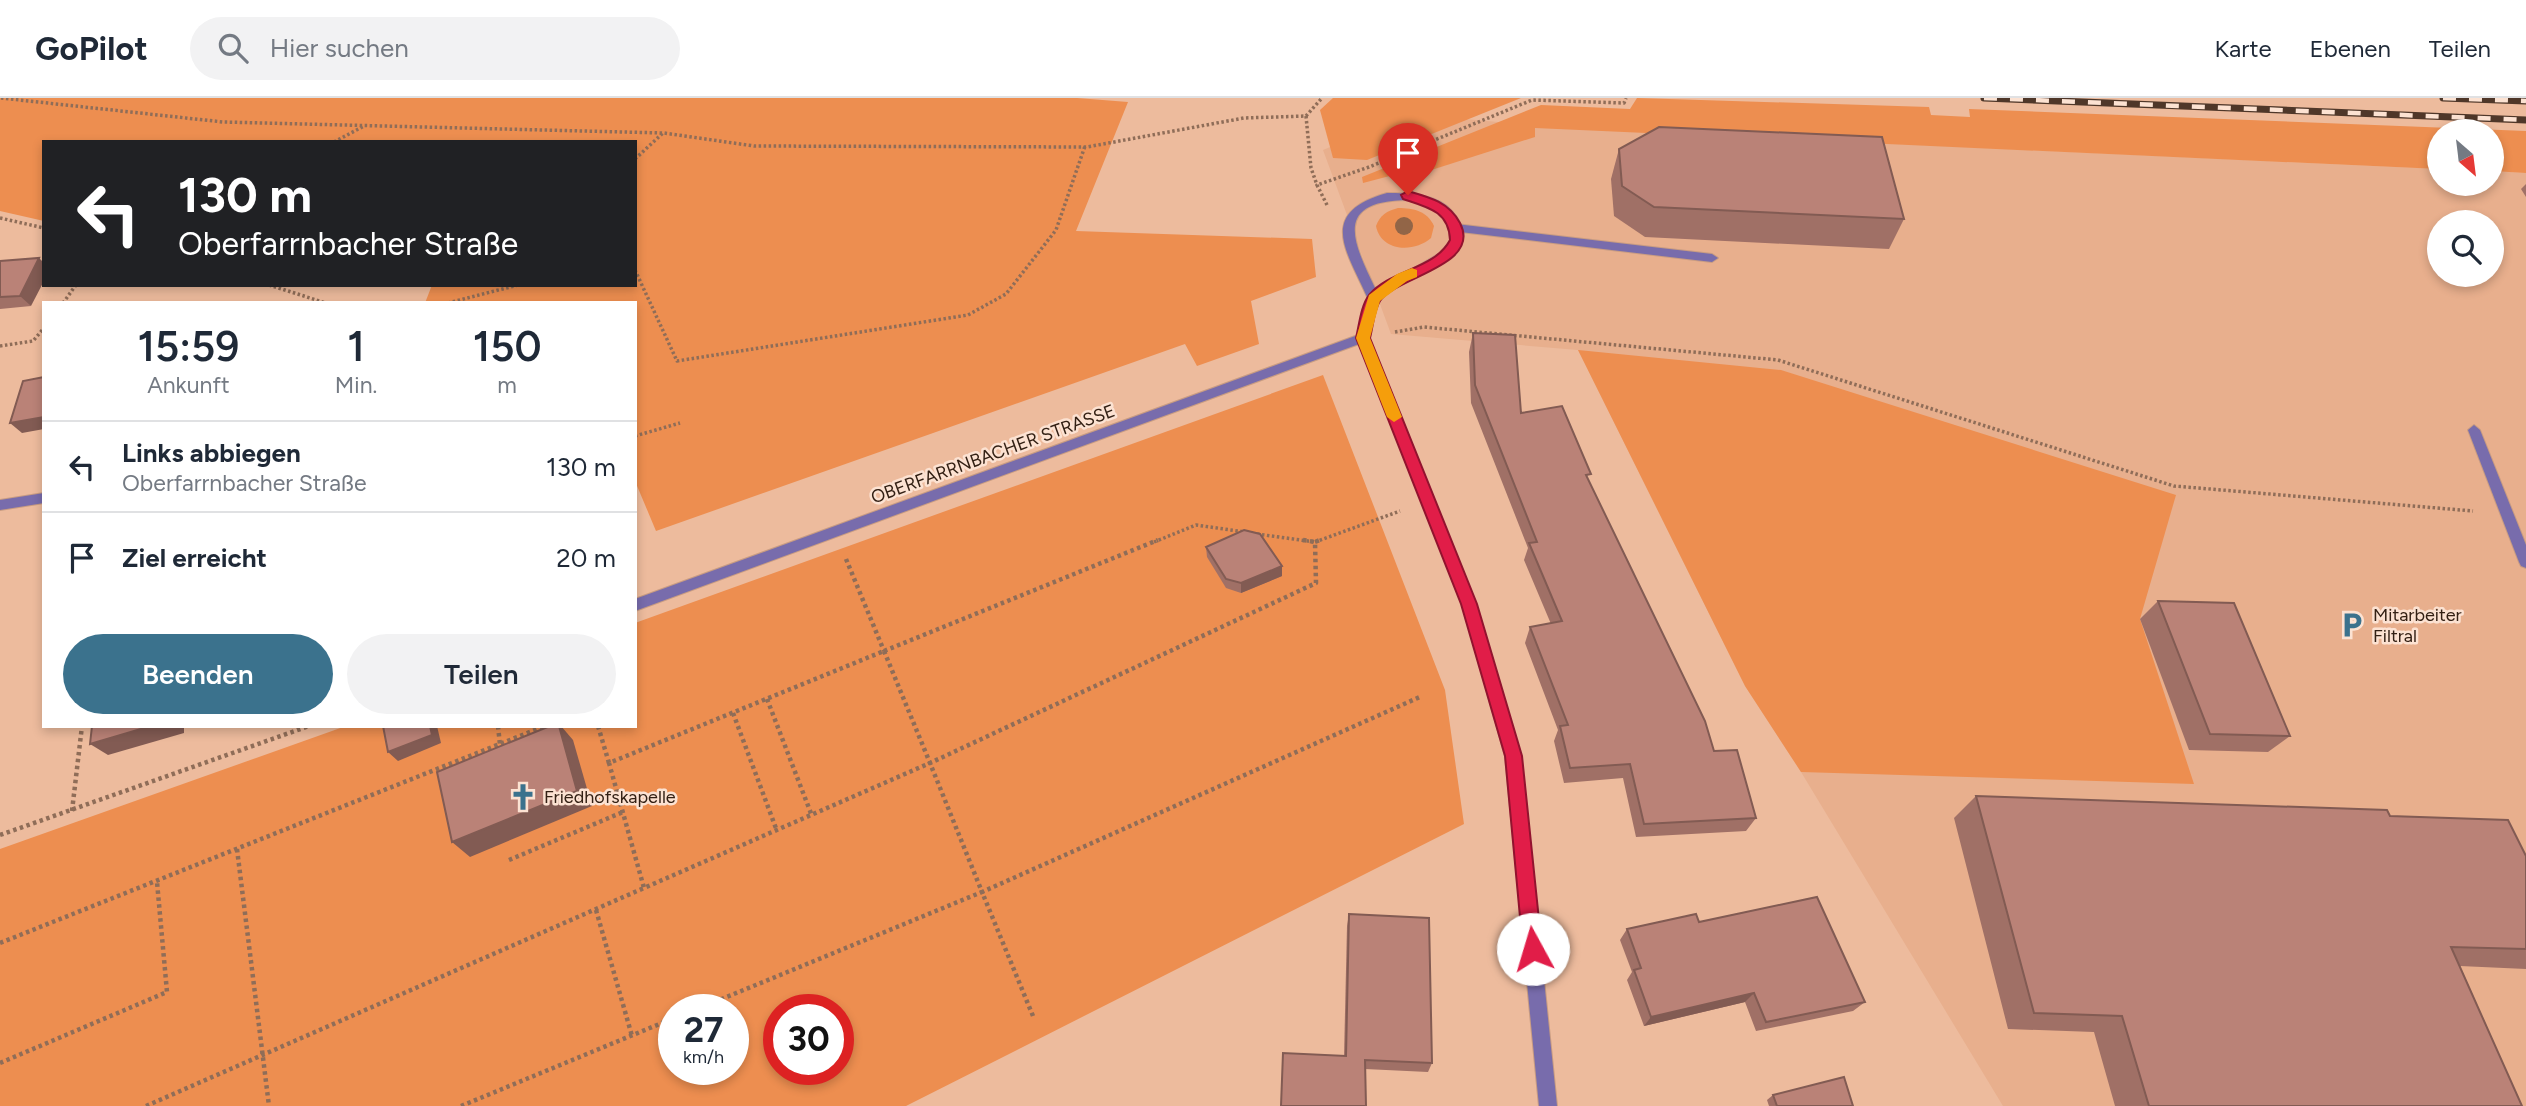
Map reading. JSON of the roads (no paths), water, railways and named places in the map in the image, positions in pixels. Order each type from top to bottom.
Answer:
[{"type":"street","points":[[1374,299],[1350,242],[1348,229],[1352,217],[1361,207],[1390,196],[1416,197],[1439,206],[1450,216],[1456,228],[1457,240],[1451,252],[1440,261],[1402,277],[1374,299],[1363,338],[1469,604],[1513,756],[1548,1106]]},
{"type":"street","points":[[1456,228],[1712,258]]},
{"type":"street","name":"OBERFARRNBACHER STRASSE","points":[[637,605],[1363,338]]},
{"type":"street","points":[[2474,430],[2526,562]]},
{"type":"street","points":[[0,505],[42,498]]},
{"type":"railway","points":[[1984,98],[2526,120]]},
{"type":"railway","points":[[2443,98],[2526,101]]},
{"type":"place","name":"Mitarbeiter Filtral","points":[[2352,625]]},
{"type":"place","name":"Friedhofskapelle","points":[[523,797]]}]
